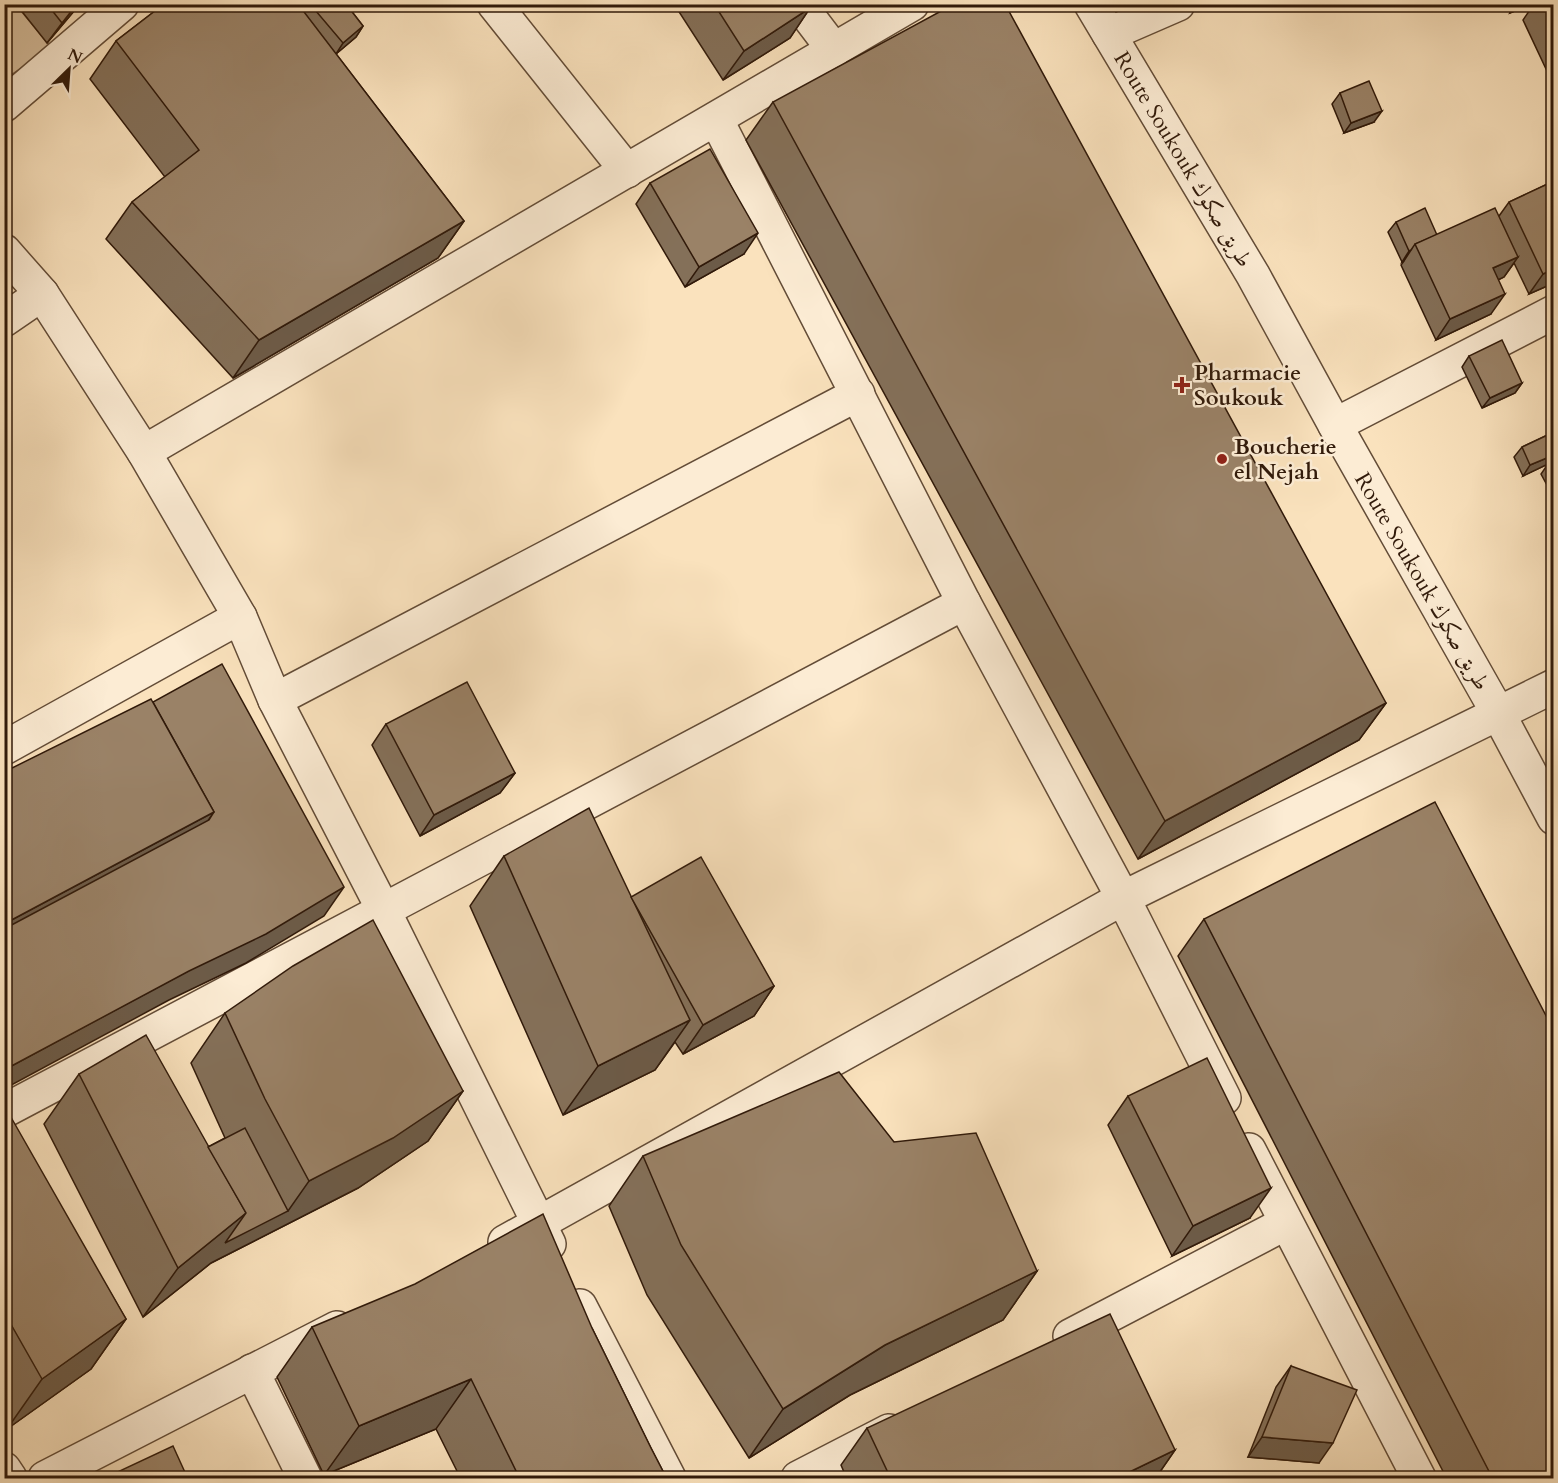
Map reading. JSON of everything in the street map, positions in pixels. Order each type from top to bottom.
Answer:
[{"type":"street","points":[[4,105],[122,4]]},
{"type":"street","points":[[494,4],[627,171]]},
{"type":"street","points":[[799,4],[834,50]]},
{"type":"street","points":[[144,452],[912,4]]},
{"type":"street","name":"Route Soukouk طريق صكوك","points":[[1091,4],[1253,275],[1498,713],[1554,818]]},
{"type":"street","points":[[1109,34],[1178,4]]},
{"type":"street","points":[[716,119],[964,603],[1124,898],[1286,1223],[1419,1479]]},
{"type":"street","points":[[450,233],[471,262]]},
{"type":"street","points":[[4,251],[42,294],[144,452],[240,617],[275,699],[669,1479]]},
{"type":"street","points":[[4,320],[42,294]]},
{"type":"street","points":[[1335,425],[1554,312]]},
{"type":"street","points":[[275,699],[858,394]]},
{"type":"street","points":[[4,1110],[964,603]]},
{"type":"street","points":[[4,748],[240,617]]},
{"type":"street","points":[[475,1257],[539,1224],[1124,898],[1554,686]]},
{"type":"street","points":[[1042,1351],[1286,1223]]},
{"type":"street","points":[[45,1479],[358,1317]]},
{"type":"street","points":[[252,1371],[305,1479]]},
{"type":"street","points":[[798,1479],[915,1417]]},
{"type":"street","points":[[4,1468],[10,1479]]},
{"type":"shaded area","points":[[5,5],[16,5],[52,48],[5,79]]},
{"type":"building","points":[[47,4],[77,4],[62,23]]},
{"type":"building","points":[[164,4],[298,4],[464,221],[259,340],[132,202],[199,150],[116,41]]},
{"type":"building","points":[[310,4],[346,4],[363,26],[343,43]]},
{"type":"building","points":[[714,4],[808,4],[810,8],[744,51]]},
{"type":"building","points":[[954,4],[1005,4],[1386,703],[1165,821],[773,102]]},
{"type":"building","points":[[1369,81],[1382,111],[1351,123],[1340,93]]},
{"type":"building","points":[[710,149],[758,233],[699,267],[650,183]]},
{"type":"building","points":[[1554,181],[1554,269],[1543,274],[1509,202]]},
{"type":"building","points":[[1425,208],[1437,235],[1415,244],[1409,251],[1396,222]]},
{"type":"building","points":[[1495,208],[1518,257],[1493,268],[1505,294],[1450,319],[1415,244]]},
{"type":"building","points":[[1502,340],[1522,383],[1490,398],[1469,356]]},
{"type":"building","points":[[1554,432],[1554,455],[1530,465],[1522,447]]},
{"type":"building","points":[[222,664],[344,887],[266,934],[189,971],[4,1070],[4,929],[209,820],[214,812],[153,702]]},
{"type":"building","points":[[467,682],[515,773],[434,815],[386,724]]},
{"type":"building","points":[[151,699],[214,812],[4,924],[4,772]]},
{"type":"building","points":[[1435,802],[1554,1031],[1554,1479],[1493,1479],[1204,919]]},
{"type":"building","points":[[589,808],[690,1020],[598,1066],[504,856]]},
{"type":"building","points":[[701,857],[774,986],[703,1025],[631,897]]},
{"type":"building","points":[[373,920],[463,1091],[393,1138],[309,1181],[265,1099],[225,1013],[293,966]]},
{"type":"building","points":[[146,1035],[246,1213],[178,1268],[79,1074]]},
{"type":"building","points":[[1207,1058],[1271,1188],[1193,1226],[1128,1096]]},
{"type":"building","points":[[839,1072],[894,1142],[976,1133],[1037,1271],[885,1345],[783,1409],[681,1245],[643,1156]]},
{"type":"building","points":[[8,1112],[126,1319],[42,1379],[4,1312],[4,1113]]},
{"type":"building","points":[[245,1128],[288,1211],[225,1243],[246,1213],[208,1147]]},
{"type":"building","points":[[543,1214],[592,1328],[667,1479],[520,1479],[471,1379],[359,1426],[312,1327],[415,1284]]},
{"type":"building","points":[[1110,1314],[1175,1450],[1115,1479],[891,1479],[867,1428]]},
{"type":"building","points":[[1291,1366],[1357,1390],[1333,1443],[1262,1437]]},
{"type":"building","points":[[173,1446],[188,1479],[113,1479],[111,1475]]},
{"type":"building","points":[[290,1474],[292,1479],[281,1479]]},
{"type":"place","name":"Pharmacie Soukouk","points":[[1182,385]]},
{"type":"place","name":"Boucherie el Nejah","points":[[1222,459]]}]
